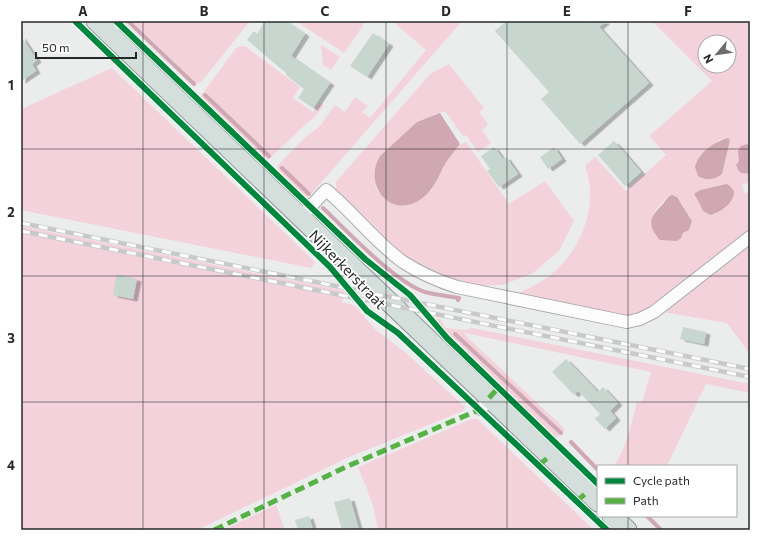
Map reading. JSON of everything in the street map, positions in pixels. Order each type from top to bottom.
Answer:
[{"type":"main road","name":"Nijkerkerstraat","points":[[96,21],[115,27],[485,404],[597,501]]},
{"type":"main road","points":[[613,517],[627,530]]},
{"type":"street","name":"Nijkerkerstraat","points":[[301,217],[326,190],[345,206],[377,240],[398,258],[412,268],[441,282],[457,287],[627,322],[654,312],[750,237]]},
{"type":"shaded area","points":[[132,21],[250,21],[202,81],[197,84]]},
{"type":"shaded area","points":[[296,21],[366,21],[344,53]]},
{"type":"shaded area","points":[[392,21],[462,21],[307,197],[293,188],[281,176],[277,167],[280,163],[308,135],[319,127],[335,105],[345,112],[355,97],[368,106],[362,112],[370,118],[426,50]]},
{"type":"shaded area","points":[[652,21],[750,21],[750,146],[747,144],[736,167],[741,173],[750,174],[750,183],[742,184],[745,194],[750,191],[750,232],[653,307],[629,317],[515,295],[548,277],[559,267],[578,242],[584,228],[590,197],[589,181],[585,166],[595,157],[626,191],[666,155],[649,136],[712,81],[705,74],[737,74],[737,34],[697,34],[697,66]],"holes":[[[728,138],[730,140],[722,174],[703,154],[719,140]],[[726,184],[715,214],[707,214],[696,197],[703,189]],[[667,197],[681,202],[692,221],[680,239],[654,212]]]},
{"type":"shaded area","points":[[321,45],[340,57],[331,70],[323,65]]},
{"type":"shaded area","points":[[241,46],[246,47],[300,87],[293,98],[313,112],[320,103],[324,105],[315,117],[266,162],[200,97],[236,48]]},
{"type":"shaded area","points":[[449,64],[484,108],[479,112],[488,124],[482,130],[491,143],[478,152],[466,135],[463,136],[445,111],[417,122],[375,185],[378,192],[388,201],[431,191],[454,150],[466,142],[509,204],[545,181],[574,221],[559,251],[533,273],[502,285],[476,286],[449,280],[401,256],[336,191],[336,182],[430,74]]},
{"type":"shaded area","points":[[112,68],[315,262],[311,268],[21,210],[21,109]]},
{"type":"shaded area","points":[[440,113],[460,144],[447,161],[429,192],[421,199],[410,204],[400,205],[391,203],[383,197],[377,188],[375,167],[380,156],[417,122]]},
{"type":"shaded area","points":[[728,138],[730,140],[722,174],[716,178],[710,179],[704,179],[698,176],[695,167],[700,157],[712,145]]},
{"type":"shaded area","points":[[747,144],[750,146],[750,174],[741,173],[736,165],[739,161],[738,151],[741,146]]},
{"type":"shaded area","points":[[726,184],[729,185],[734,191],[734,195],[729,203],[714,214],[710,215],[703,211],[694,194],[700,190]]},
{"type":"shaded area","points":[[672,195],[677,197],[692,221],[689,230],[683,233],[681,238],[677,241],[660,240],[651,225],[651,221],[655,213]]},
{"type":"shaded area","points":[[21,226],[345,291],[342,302],[354,305],[376,330],[406,353],[465,407],[463,411],[349,457],[197,530],[21,530]]},
{"type":"shaded area","points":[[750,244],[750,354],[727,323],[663,312]]},
{"type":"shaded area","points":[[435,319],[440,319],[446,328],[465,330],[472,328],[750,384],[750,393],[706,384],[667,465],[615,465],[625,443],[637,402],[642,402],[651,372],[465,333],[466,336],[563,427],[565,430],[555,439],[458,345]]},
{"type":"shaded area","points":[[472,419],[477,419],[594,530],[378,530],[372,502],[358,467]]},
{"type":"shaded area","points":[[276,505],[285,530],[223,530]]},
{"type":"building","points":[[265,21],[286,21],[305,34],[291,56],[330,83],[313,108],[298,98],[304,89],[247,40],[254,31],[257,34]]},
{"type":"building","points":[[506,21],[606,21],[599,27],[649,83],[580,144],[541,99],[549,92],[495,31]]},
{"type":"building","points":[[373,33],[389,44],[367,77],[350,66]]},
{"type":"building","points":[[21,36],[37,60],[32,64],[36,71],[21,81]]},
{"type":"building","points":[[614,141],[641,172],[625,186],[598,155]]},
{"type":"building","points":[[494,147],[503,159],[506,157],[518,174],[499,187],[487,171],[490,169],[481,156]]},
{"type":"building","points":[[554,147],[562,159],[548,169],[540,157]]},
{"type":"building","points":[[117,274],[137,279],[133,299],[113,295]]},
{"type":"building","points":[[683,327],[706,332],[704,344],[680,339]]},
{"type":"building","points":[[566,359],[598,392],[603,387],[618,403],[610,411],[616,418],[605,429],[595,419],[600,414],[578,391],[574,395],[552,372]]},
{"type":"building","points":[[350,498],[359,530],[342,530],[334,502]]},
{"type":"building","points":[[309,516],[313,530],[298,530],[295,520]]},
{"type":"waterway","points":[[129,22],[194,84]]},
{"type":"waterway","points":[[205,95],[269,156]]},
{"type":"waterway","points":[[282,168],[309,194]]},
{"type":"waterway","points":[[323,208],[372,255],[400,278],[425,292],[459,298],[458,300]]},
{"type":"waterway","points":[[455,334],[561,433]]},
{"type":"waterway","points":[[571,442],[597,469]]},
{"type":"waterway","points":[[648,517],[661,530]]},
{"type":"railway","points":[[21,223],[750,369]]},
{"type":"railway","points":[[21,231],[750,377]]},
{"type":"marked path","points":[[489,398],[498,388]]},
{"type":"marked path","points":[[214,530],[348,466],[481,409]]},
{"type":"marked path","points":[[539,465],[550,456]]},
{"type":"marked path","points":[[577,501],[587,492]]},
{"type":"cycle path","points":[[75,21],[330,267],[367,311],[398,333],[607,530]]},
{"type":"cycle path","points":[[116,21],[365,259],[410,295],[447,338],[597,483]]}]
